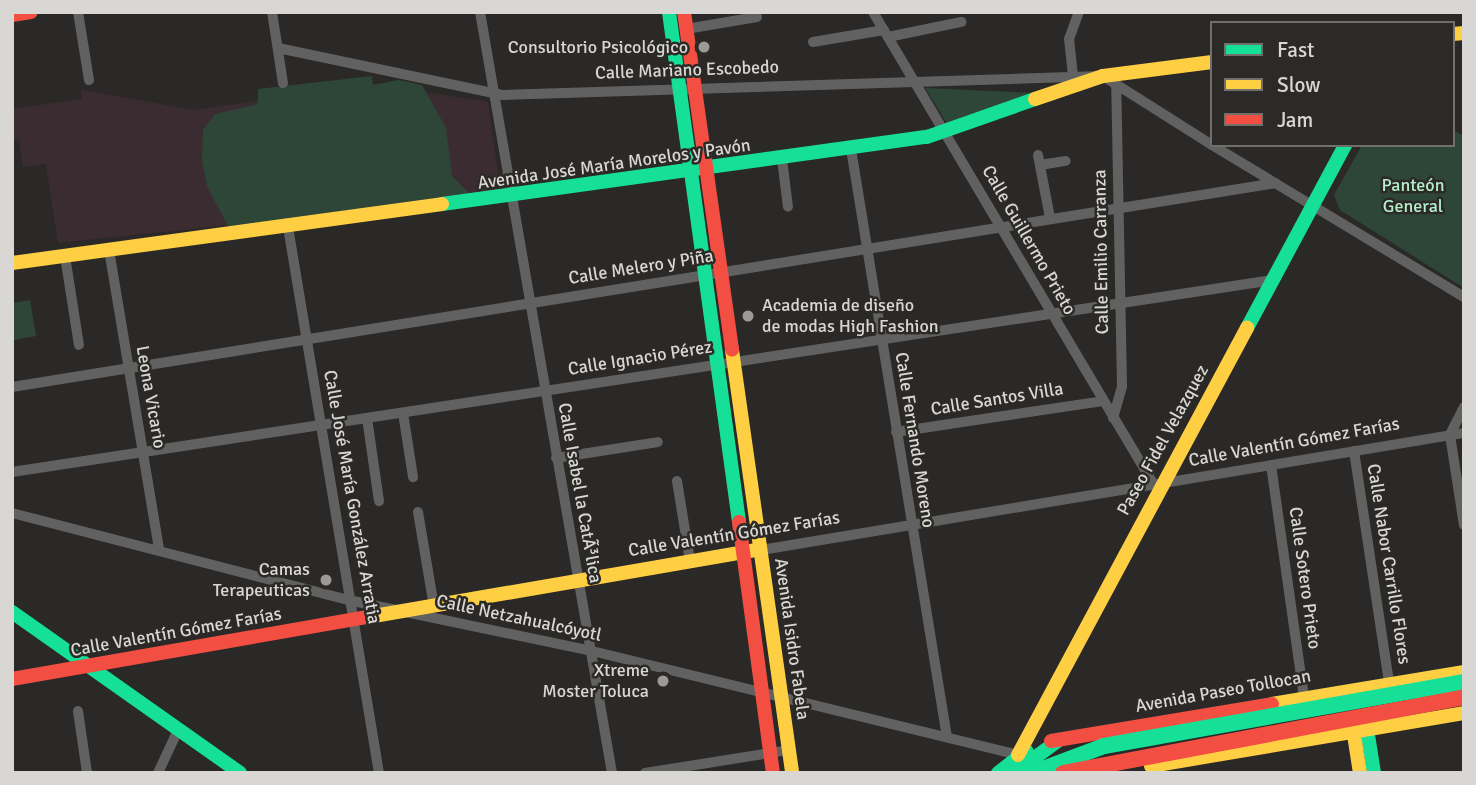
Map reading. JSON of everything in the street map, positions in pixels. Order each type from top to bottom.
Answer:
[{"type":"main road","points":[[12,15],[31,12]]},
{"type":"main road","name":"Avenida Isidro Fabela","points":[[669,12],[687,87],[753,551],[792,773]]},
{"type":"main road","name":"Avenida Isidro Fabela","points":[[684,12],[687,87]]},
{"type":"main road","name":"Avenida José María Morelos y Pavón","points":[[12,263],[510,199],[947,133],[1109,80],[1210,62]]},
{"type":"main road","name":"Paseo Fidel Velazquez","points":[[1018,755],[1157,485],[1273,280],[1344,147]]},
{"type":"main road","name":"Avenida Isidro Fabela","points":[[753,551],[769,753],[773,773]]},
{"type":"main road","name":"Calle Valentín Gómez Farías","points":[[12,678],[91,667],[753,551]]},
{"type":"main road","points":[[12,612],[232,770]]},
{"type":"main road","name":"Avenida Paseo Tollocan","points":[[998,773],[1018,755],[1059,740],[1304,696],[1464,672]]},
{"type":"main road","points":[[1409,680],[1399,707],[1408,721],[1416,721]]},
{"type":"main road","name":"Avenida Paseo Tollocan","points":[[1032,773],[1104,746],[1464,682]]},
{"type":"main road","points":[[1353,688],[1360,730],[1374,773]]},
{"type":"main road","points":[[1304,696],[1326,715],[1323,731],[1313,739]]},
{"type":"main road","points":[[1063,773],[1464,697]]},
{"type":"main road","points":[[1222,754],[1210,729],[1224,710]]},
{"type":"main road","points":[[1111,773],[1464,713]]},
{"type":"main road","points":[[1360,730],[1360,773]]},
{"type":"main road","points":[[1014,773],[1059,740]]},
{"type":"street","points":[[78,12],[89,80]]},
{"type":"street","points":[[272,12],[283,83]]},
{"type":"street","name":"Calle Isabel la CatÃ³lica","points":[[480,12],[588,650],[612,773]]},
{"type":"street","name":"Calle Guillermo Prieto","points":[[873,12],[914,77],[1113,418],[1157,485]]},
{"type":"street","points":[[1073,76],[1069,39],[1079,12]]},
{"type":"street","points":[[686,29],[757,17]]},
{"type":"street","points":[[813,42],[961,22]]},
{"type":"street","name":"Calle Mariano Escobedo","points":[[278,48],[494,94],[914,77],[1073,76],[1109,80]]},
{"type":"street","points":[[1109,80],[1210,144]]},
{"type":"street","name":"Calle Emilio Carranza","points":[[1109,80],[1118,207],[1122,386],[1113,418]]},
{"type":"street","points":[[1215,147],[1464,297]]},
{"type":"street","name":"Calle Fernando Moreno","points":[[851,149],[947,737]]},
{"type":"street","points":[[782,159],[788,207]]},
{"type":"street","points":[[1050,218],[1039,160],[1066,161]]},
{"type":"street","name":"Calle Melero y Piña","points":[[12,387],[1276,183]]},
{"type":"street","name":"Calle José María González Arratia","points":[[288,227],[379,773]]},
{"type":"street","name":"Leona Vicario","points":[[109,250],[159,550]]},
{"type":"street","points":[[65,256],[79,345]]},
{"type":"street","name":"Calle Ignacio Pérez","points":[[12,472],[1119,301],[1273,280]]},
{"type":"street","name":"Calle Santos Villa","points":[[896,432],[1103,401]]},
{"type":"street","points":[[1464,407],[1450,435],[1464,525]]},
{"type":"street","points":[[403,412],[413,477]]},
{"type":"street","points":[[367,418],[379,502]]},
{"type":"street","name":"Calle Valentín Gómez Farías","points":[[753,551],[1464,433]]},
{"type":"street","points":[[556,458],[658,442]]},
{"type":"street","name":"Calle Nabor Carrillo Flores","points":[[1354,451],[1390,682]]},
{"type":"street","name":"Calle Sotero Prieto","points":[[1271,465],[1304,696]]},
{"type":"street","points":[[677,481],[690,561]]},
{"type":"street","points":[[418,512],[434,607]]},
{"type":"street","name":"Calle Netzahualcóyotl","points":[[12,513],[352,601],[588,650],[764,697],[1018,755]]},
{"type":"street","points":[[78,711],[87,773]]},
{"type":"street","points":[[158,773],[178,730]]},
{"type":"street","points":[[645,773],[788,750]]},
{"type":"shaded area","points":[[373,84],[488,102],[501,196],[58,243],[46,164],[23,167],[19,139],[12,140],[12,109],[82,99],[81,90],[194,110]]},
{"type":"green space","points":[[372,76],[373,85],[398,80],[422,85],[446,128],[452,176],[473,197],[230,230],[207,186],[202,160],[203,130],[215,114],[258,104],[258,89]]},
{"type":"green space","points":[[925,88],[1035,93],[948,125]]},
{"type":"green space","name":"Panteón General","points":[[1455,131],[1464,136],[1464,288],[1340,210],[1334,195],[1361,147],[1455,147]]},
{"type":"green space","points":[[30,300],[36,336],[14,340],[12,303]]},
{"type":"traffic: fast","points":[[669,12],[739,522]]},
{"type":"traffic: fast","points":[[442,204],[927,137],[1035,99]]},
{"type":"traffic: fast","points":[[1247,328],[1344,147]]},
{"type":"traffic: fast","points":[[12,612],[240,773]]},
{"type":"traffic: fast","points":[[1032,773],[1104,746],[1464,682]]},
{"type":"traffic: fast","points":[[1366,722],[1374,773]]},
{"type":"traffic: fast","points":[[1014,773],[1059,740]]},
{"type":"traffic: fast","points":[[998,773],[1026,751]]},
{"type":"traffic: slow","points":[[1455,34],[1464,33]]},
{"type":"traffic: slow","points":[[1035,99],[1103,76],[1210,62]]},
{"type":"traffic: slow","points":[[12,263],[442,204]]},
{"type":"traffic: slow","points":[[1018,755],[1247,328]]},
{"type":"traffic: slow","points":[[732,350],[792,773]]},
{"type":"traffic: slow","points":[[368,617],[752,551]]},
{"type":"traffic: slow","points":[[1272,704],[1464,672]]},
{"type":"traffic: slow","points":[[1151,766],[1464,713]]},
{"type":"traffic: slow","points":[[1352,722],[1360,773]]},
{"type":"traffic: jam","points":[[12,15],[31,12]]},
{"type":"traffic: jam","points":[[684,12],[732,350]]},
{"type":"traffic: jam","points":[[739,522],[773,773]]},
{"type":"traffic: jam","points":[[12,679],[368,617]]},
{"type":"traffic: jam","points":[[1063,773],[1464,697]]},
{"type":"traffic: jam","points":[[1051,741],[1272,704]]},
{"type":"place","name":"Consultorio Psicológico","points":[[704,47]]},
{"type":"place","name":"Academia de diseño de modas High Fashion","points":[[748,316]]},
{"type":"place","name":"Camas Terapeuticas","points":[[326,580]]},
{"type":"place","name":"Xtreme Moster Toluca","points":[[663,681]]}]
